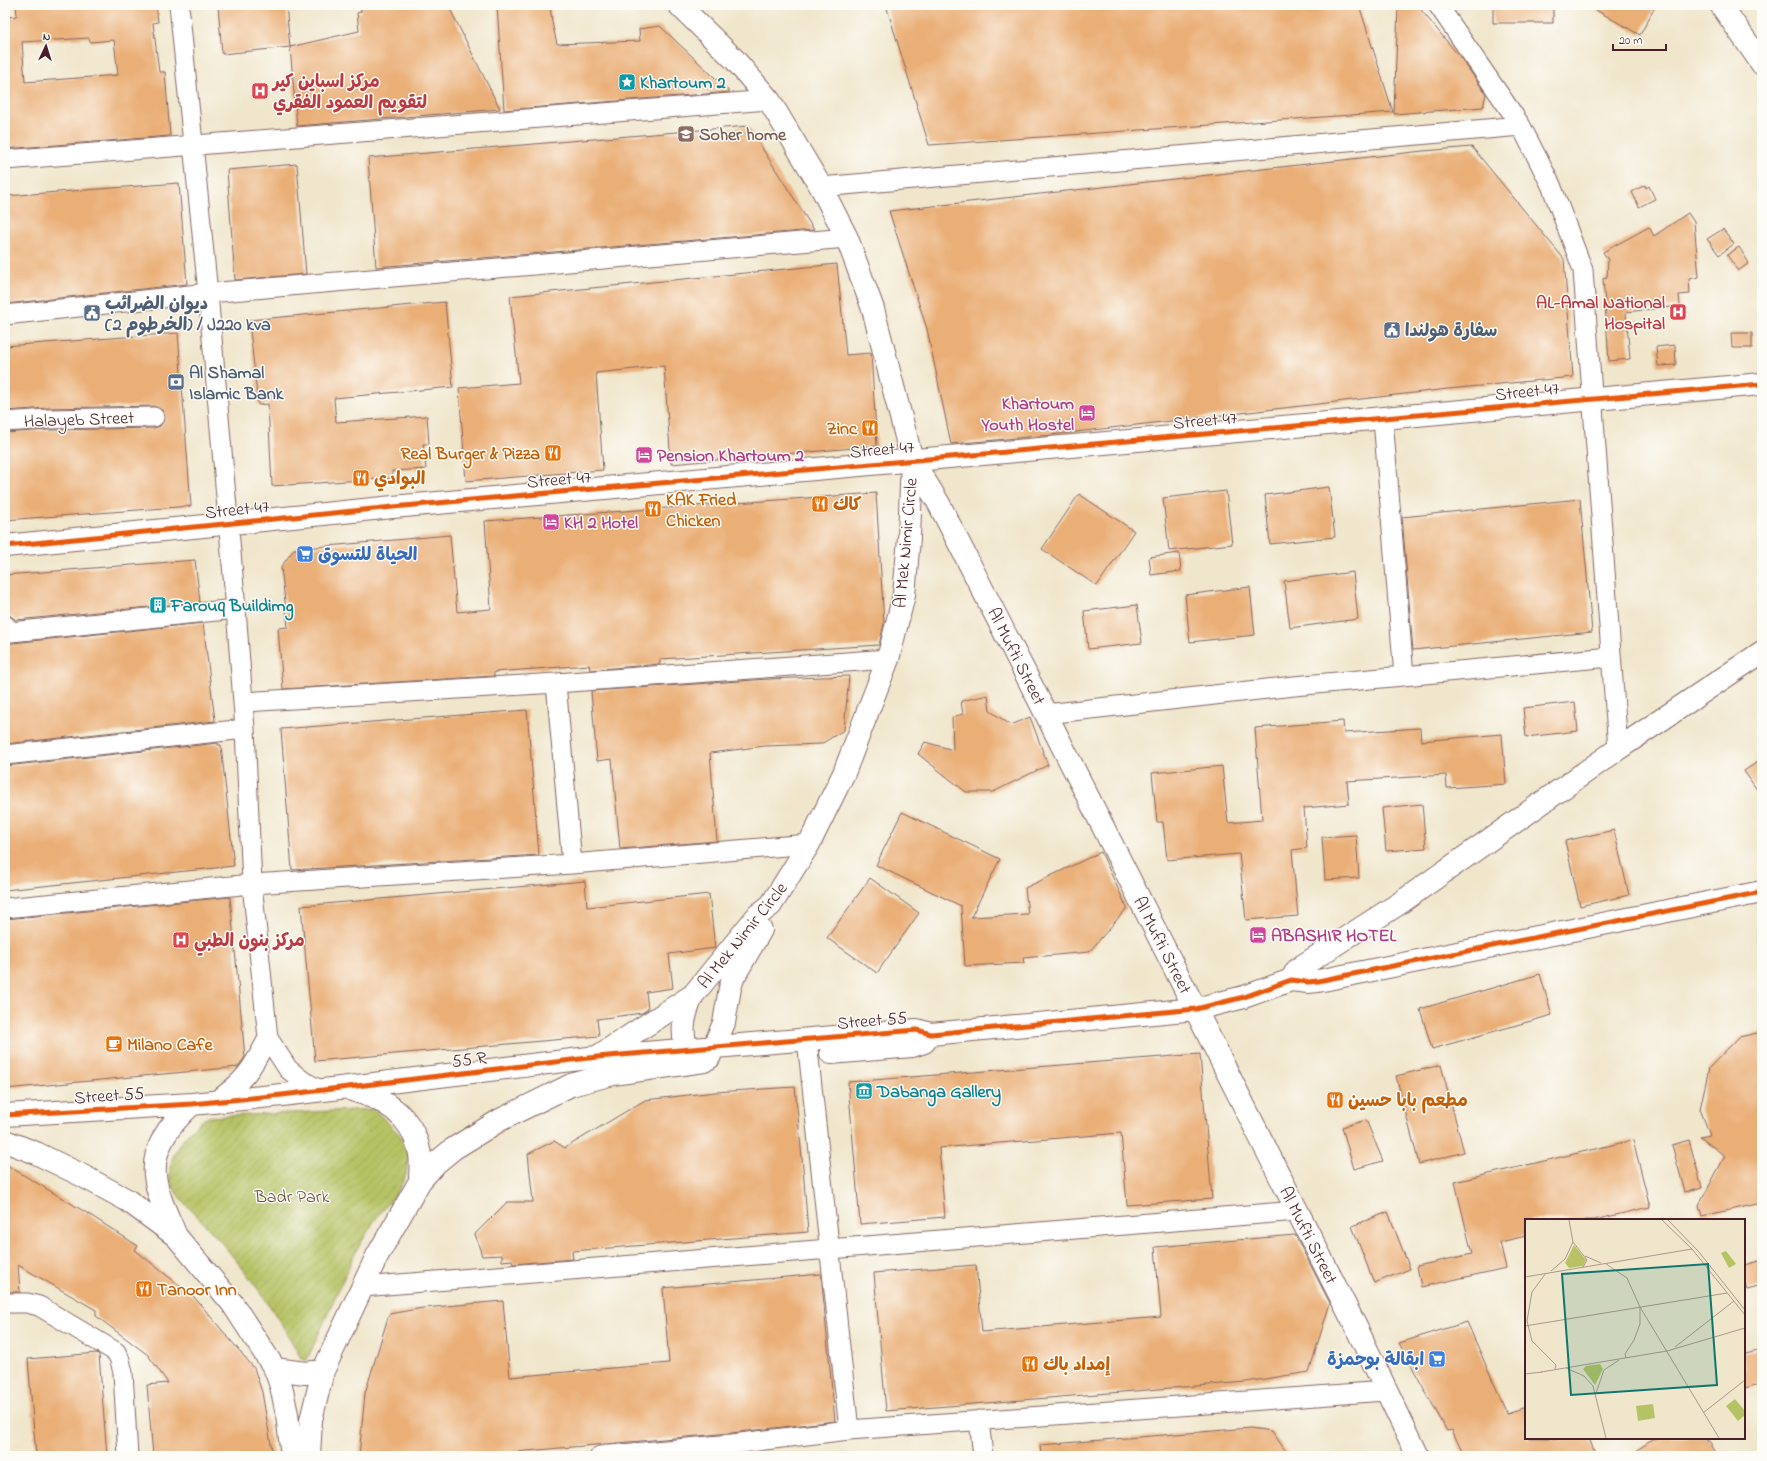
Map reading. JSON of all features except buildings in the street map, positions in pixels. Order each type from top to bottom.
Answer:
[{"type":"main road","name":"Al Mek Nimir Circle","points":[[679,5],[735,60],[769,100],[821,187],[847,238],[873,309],[912,460],[909,538],[904,595],[888,659],[844,773],[809,844],[771,905],[758,915],[694,995],[686,1010],[683,1021],[699,1054]]},
{"type":"main road","points":[[1721,5],[1762,64]]},
{"type":"main road","name":"Street 47","points":[[5,546],[912,460],[1762,384]]},
{"type":"main road","name":"Al Mufti Street","points":[[912,460],[938,502],[1196,1009],[1356,1327],[1385,1391],[1418,1456]]},
{"type":"main road","points":[[1313,972],[1400,903],[1618,749],[1762,652]]},
{"type":"main road","points":[[1313,972],[1762,892]]},
{"type":"main road","points":[[699,1054],[724,1023],[733,978],[767,920],[771,905]]},
{"type":"main road","name":"Street 55","points":[[597,1057],[699,1054],[770,1042],[808,1047],[917,1030],[931,1034],[1196,1009],[1244,997],[1291,980],[1308,982],[1313,972]]},
{"type":"main road","points":[[597,1057],[694,995]]},
{"type":"main road","points":[[726,1010],[744,1031],[770,1042]]},
{"type":"main road","points":[[308,1456],[311,1420],[323,1371],[362,1287],[420,1180],[436,1163],[453,1149],[500,1120],[554,1092],[592,1078],[699,1054],[808,1047]]},
{"type":"main road","name":"55 R","points":[[343,1088],[597,1057]]},
{"type":"main road","points":[[214,1102],[343,1088],[374,1096],[394,1108],[401,1115],[415,1137],[420,1150],[420,1180]]},
{"type":"main road","name":"Street 55","points":[[5,1115],[214,1102]]},
{"type":"main road","points":[[176,1236],[157,1188],[154,1173],[164,1138],[176,1119],[192,1104]]},
{"type":"main road","points":[[5,1141],[36,1153],[81,1175],[126,1200],[176,1236],[232,1303],[275,1369],[281,1386],[287,1414],[292,1456]]},
{"type":"main road","points":[[275,1369],[305,1373],[323,1371]]},
{"type":"street","points":[[179,5],[208,293],[236,609],[246,729],[252,884],[268,1038],[288,1069],[303,1081],[322,1091]]},
{"type":"street","points":[[1438,5],[1522,126],[1551,185],[1583,270],[1591,399],[1604,543],[1618,749]]},
{"type":"street","points":[[5,160],[769,100]]},
{"type":"street","points":[[821,187],[1522,126]]},
{"type":"street","points":[[5,315],[208,293],[847,238]]},
{"type":"street","name":"Halayeb Street","points":[[5,422],[154,417]]},
{"type":"street","points":[[1383,419],[1404,676]]},
{"type":"street","points":[[5,625],[11,632],[236,609]]},
{"type":"street","points":[[1046,714],[1294,686],[1611,657]]},
{"type":"street","points":[[243,702],[556,683],[888,659]]},
{"type":"street","points":[[556,683],[572,864]]},
{"type":"street","points":[[5,755],[246,729]]},
{"type":"street","points":[[5,908],[252,884],[572,864],[809,844]]},
{"type":"street","points":[[214,1102],[242,1081],[254,1066],[268,1038]]},
{"type":"street","points":[[808,1047],[849,1430]]},
{"type":"street","points":[[362,1287],[1297,1211]]},
{"type":"street","points":[[5,1303],[27,1303],[40,1306],[116,1352],[120,1360],[123,1373],[128,1456]]},
{"type":"street","points":[[600,1456],[732,1450],[849,1430],[1385,1391]]},
{"type":"street","points":[[979,1420],[982,1456]]},
{"type":"green space","name":"Badr Park","points":[[374,1109],[399,1134],[409,1150],[406,1175],[398,1191],[374,1221],[355,1253],[307,1360],[302,1360],[279,1320],[255,1285],[214,1234],[174,1189],[170,1178],[172,1160],[176,1151],[187,1135],[208,1117]]},
{"type":"cycle path","points":[[5,546],[393,507],[1762,384]]},
{"type":"cycle path","points":[[5,1115],[192,1104],[282,1095],[597,1057],[917,1030],[931,1034],[1196,1009],[1244,997],[1291,980],[1308,982],[1318,981],[1762,892]]},
{"type":"place","name":"Khartoum 2","points":[[627,82]]},
{"type":"place","name":"مركز اسباين كير لتقويم العمود الفقري","points":[[260,91]]},
{"type":"place","name":"Soher home","points":[[686,134]]},
{"type":"place","name":"AL-Amal National Hospital","points":[[1678,312]]},
{"type":"place","name":"ديوان الضرائب (الخرطوم 2) / J220 kva","points":[[92,313]]},
{"type":"place","name":"سفارة هولندا","points":[[1392,330]]},
{"type":"place","name":"Al Shamal Islamic Bank","points":[[176,382]]},
{"type":"place","name":"Khartoum Youth Hostel","points":[[1087,413]]},
{"type":"place","name":"Zinc","points":[[870,428]]},
{"type":"place","name":"Real Burger & Pizza","points":[[553,453]]},
{"type":"place","name":"Pension Khartoum 2","points":[[644,455]]},
{"type":"place","name":"البوادي","points":[[361,478]]},
{"type":"place","name":"كاك","points":[[820,504]]},
{"type":"place","name":"KAK Fried Chicken","points":[[653,509]]},
{"type":"place","name":"KH 2 Hotel","points":[[551,522]]},
{"type":"place","name":"الحياة للتسوق","points":[[305,554]]},
{"type":"place","name":"Farouq Buildimg","points":[[158,605]]},
{"type":"place","name":"ABASHIR HOTEL","points":[[1258,935]]},
{"type":"place","name":"مركز بنون الطبي","points":[[181,940]]},
{"type":"place","name":"Milano Cafe","points":[[114,1044]]},
{"type":"place","name":"Dabanga Gallery","points":[[864,1091]]},
{"type":"place","name":"مطعم بابا حسين","points":[[1335,1100]]},
{"type":"place","name":"Tanoor Inn","points":[[144,1289]]},
{"type":"place","name":"ابقالة بوحمزة","points":[[1437,1359]]},
{"type":"place","name":"إمداد باك","points":[[1030,1364]]}]
